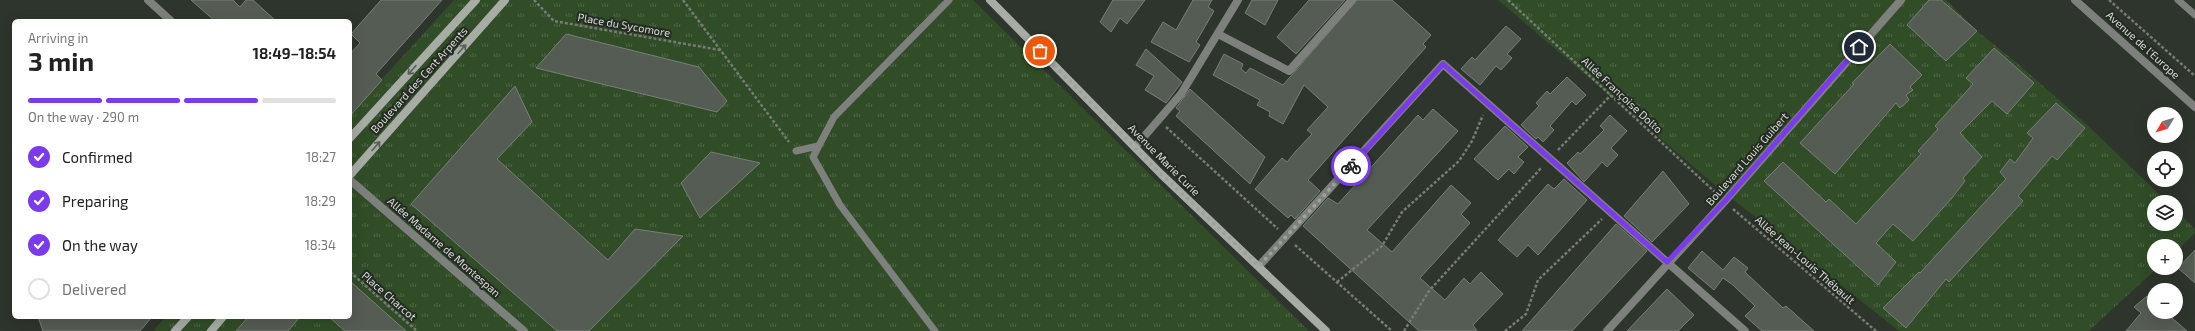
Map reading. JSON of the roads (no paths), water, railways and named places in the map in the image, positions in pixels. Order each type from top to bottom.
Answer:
[{"type":"main road","name":"Boulevard des Cent Arpents","points":[[352,136],[476,0]]},
{"type":"main road","name":"Boulevard des Cent Arpents","points":[[352,173],[505,0]]},
{"type":"main road","name":"Avenue Marie Curie","points":[[990,0],[1135,147],[1326,331]]},
{"type":"main road","points":[[175,331],[186,319]]},
{"type":"main road","points":[[211,331],[221,319]]},
{"type":"street","points":[[148,0],[169,19]]},
{"type":"street","points":[[1135,147],[1181,94],[1238,0]]},
{"type":"street","points":[[1218,34],[1289,70],[1352,0]]},
{"type":"street","name":"Boulevard Louis Guibert","points":[[1607,331],[1667,262],[1725,201],[1901,0]]},
{"type":"street","name":"Avenue de l'Europe","points":[[2075,0],[2195,107]]},
{"type":"street","points":[[1259,266],[1443,64],[1745,331]]},
{"type":"street","name":"Allée Madame de Montespan","points":[[352,182],[524,331]]},
{"type":"lane","points":[[935,331],[840,205],[813,158],[834,117],[949,0]]},
{"type":"lane","points":[[2178,0],[2195,15]]},
{"type":"lane","points":[[796,151],[818,146]]}]
